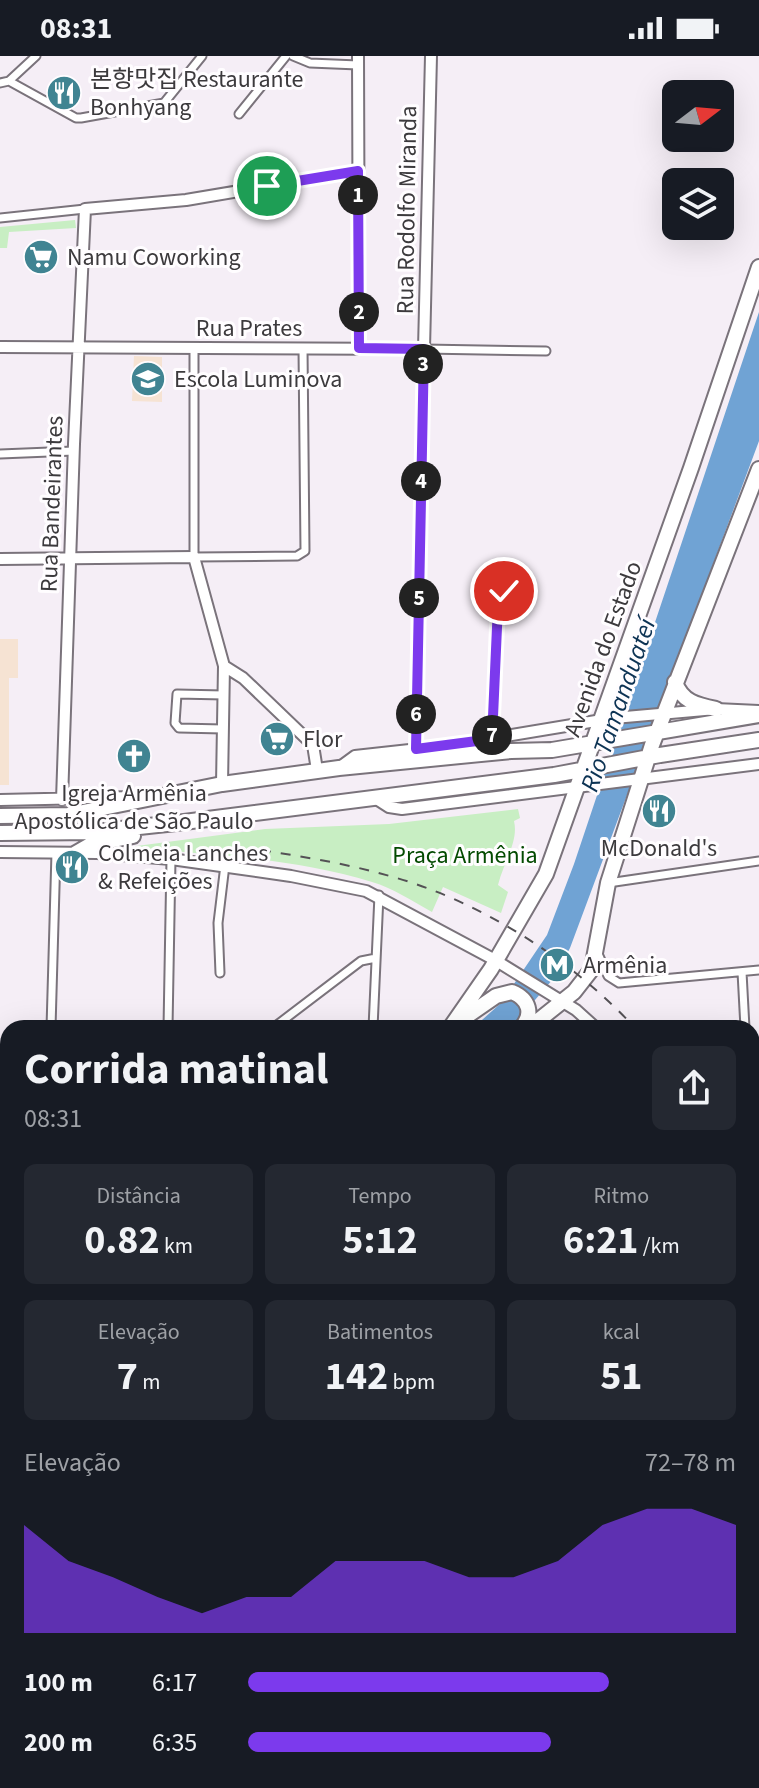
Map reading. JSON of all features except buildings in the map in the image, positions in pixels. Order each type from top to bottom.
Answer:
[{"type":"highway","name":"Avenida do Estado","points":[[456,1020],[546,874],[583,768],[599,742],[759,267]]},
{"type":"highway","points":[[534,1020],[562,1002],[587,976],[597,950],[608,883],[638,779],[759,469]]},
{"type":"highway","points":[[675,682],[688,701],[716,709]]},
{"type":"highway","points":[[0,816],[68,815],[222,784],[317,770],[511,751],[552,750],[759,713]]},
{"type":"highway","points":[[0,833],[80,832],[176,823],[554,775],[759,740]]},
{"type":"highway","points":[[62,800],[68,815],[94,849]]},
{"type":"highway","points":[[76,853],[167,830],[176,823]]},
{"type":"highway","points":[[464,1020],[496,996],[512,992],[521,997],[529,1009],[526,1020]]},
{"type":"street","points":[[36,56],[4,82],[76,118],[164,103],[202,56]]},
{"type":"street","points":[[239,114],[286,56]]},
{"type":"street","points":[[293,56],[310,63],[358,61],[359,348]]},
{"type":"street","name":"Rua Rodolfo Miranda","points":[[416,749],[431,56]]},
{"type":"street","points":[[0,218],[186,200],[358,171]]},
{"type":"street","name":"Rua Bandeirantes","points":[[62,800],[85,209]]},
{"type":"street","name":"Rua Prates","points":[[0,347],[546,351]]},
{"type":"street","points":[[194,347],[194,557],[224,666],[222,784]]},
{"type":"street","points":[[0,559],[303,554],[306,548],[303,348]]},
{"type":"street","points":[[0,454],[74,451]]},
{"type":"street","points":[[492,739],[498,605],[510,585]]},
{"type":"street","points":[[224,666],[243,678],[313,745],[317,770]]},
{"type":"street","points":[[223,729],[179,728],[175,723],[177,694],[224,695]]},
{"type":"street","points":[[339,768],[355,756],[492,739],[607,719],[716,709],[759,713]]},
{"type":"street","points":[[374,797],[389,807],[402,809],[759,764]]},
{"type":"street","points":[[0,800],[132,797],[143,801]]},
{"type":"street","points":[[94,849],[225,865],[379,895],[495,960],[587,1020]]},
{"type":"street","points":[[0,852],[76,853]]},
{"type":"street","points":[[51,1020],[56,852]]},
{"type":"street","points":[[168,1020],[171,859]]},
{"type":"street","points":[[608,883],[759,861]]},
{"type":"street","points":[[220,973],[218,923],[225,865]]},
{"type":"street","points":[[373,1020],[379,895]]},
{"type":"street","points":[[597,950],[608,976],[619,983],[759,970]]},
{"type":"street","points":[[284,1020],[361,961],[376,958]]},
{"type":"street","points":[[742,972],[745,1020]]},
{"type":"shaded area","name":"Escola Luminova","points":[[134,356],[162,357],[162,402],[132,401]]},
{"type":"shaded area","points":[[0,639],[18,639],[18,678],[9,678],[9,785],[0,785]]},
{"type":"green space","points":[[75,220],[76,228],[9,232],[7,248],[0,248],[0,227]]},
{"type":"green space","name":"Praça Armênia","points":[[518,809],[520,818],[514,821],[512,845],[498,885],[508,892],[501,913],[443,887],[432,912],[387,888],[342,874],[251,858],[129,847],[265,829],[389,824]]},
{"type":"water","name":"Rio Tamanduateí","points":[[759,312],[759,441],[570,948],[553,979],[518,1020],[482,1020],[501,1003],[547,935],[574,864]]},
{"type":"railway","points":[[261,850],[376,872],[459,901],[524,936],[555,957],[627,1020]]},
{"type":"place","name":"본향맛집 Restaurante Bonhyang","points":[[64,93]]},
{"type":"place","name":"Namu Coworking","points":[[41,257]]},
{"type":"place","name":"Escola Luminova","points":[[148,379]]},
{"type":"place","name":"Flor","points":[[277,739]]},
{"type":"place","name":"Igreja Armênia Apostólica de São Paulo","points":[[134,756]]},
{"type":"place","name":"McDonald's","points":[[659,811]]},
{"type":"place","name":"Colmeia Lanches & Refeições","points":[[72,867]]},
{"type":"place","name":"Armênia","points":[[557,965]]},
{"type":"route","points":[[267,186],[358,171],[359,348],[424,349],[416,749],[492,739],[498,605],[504,591]]}]
